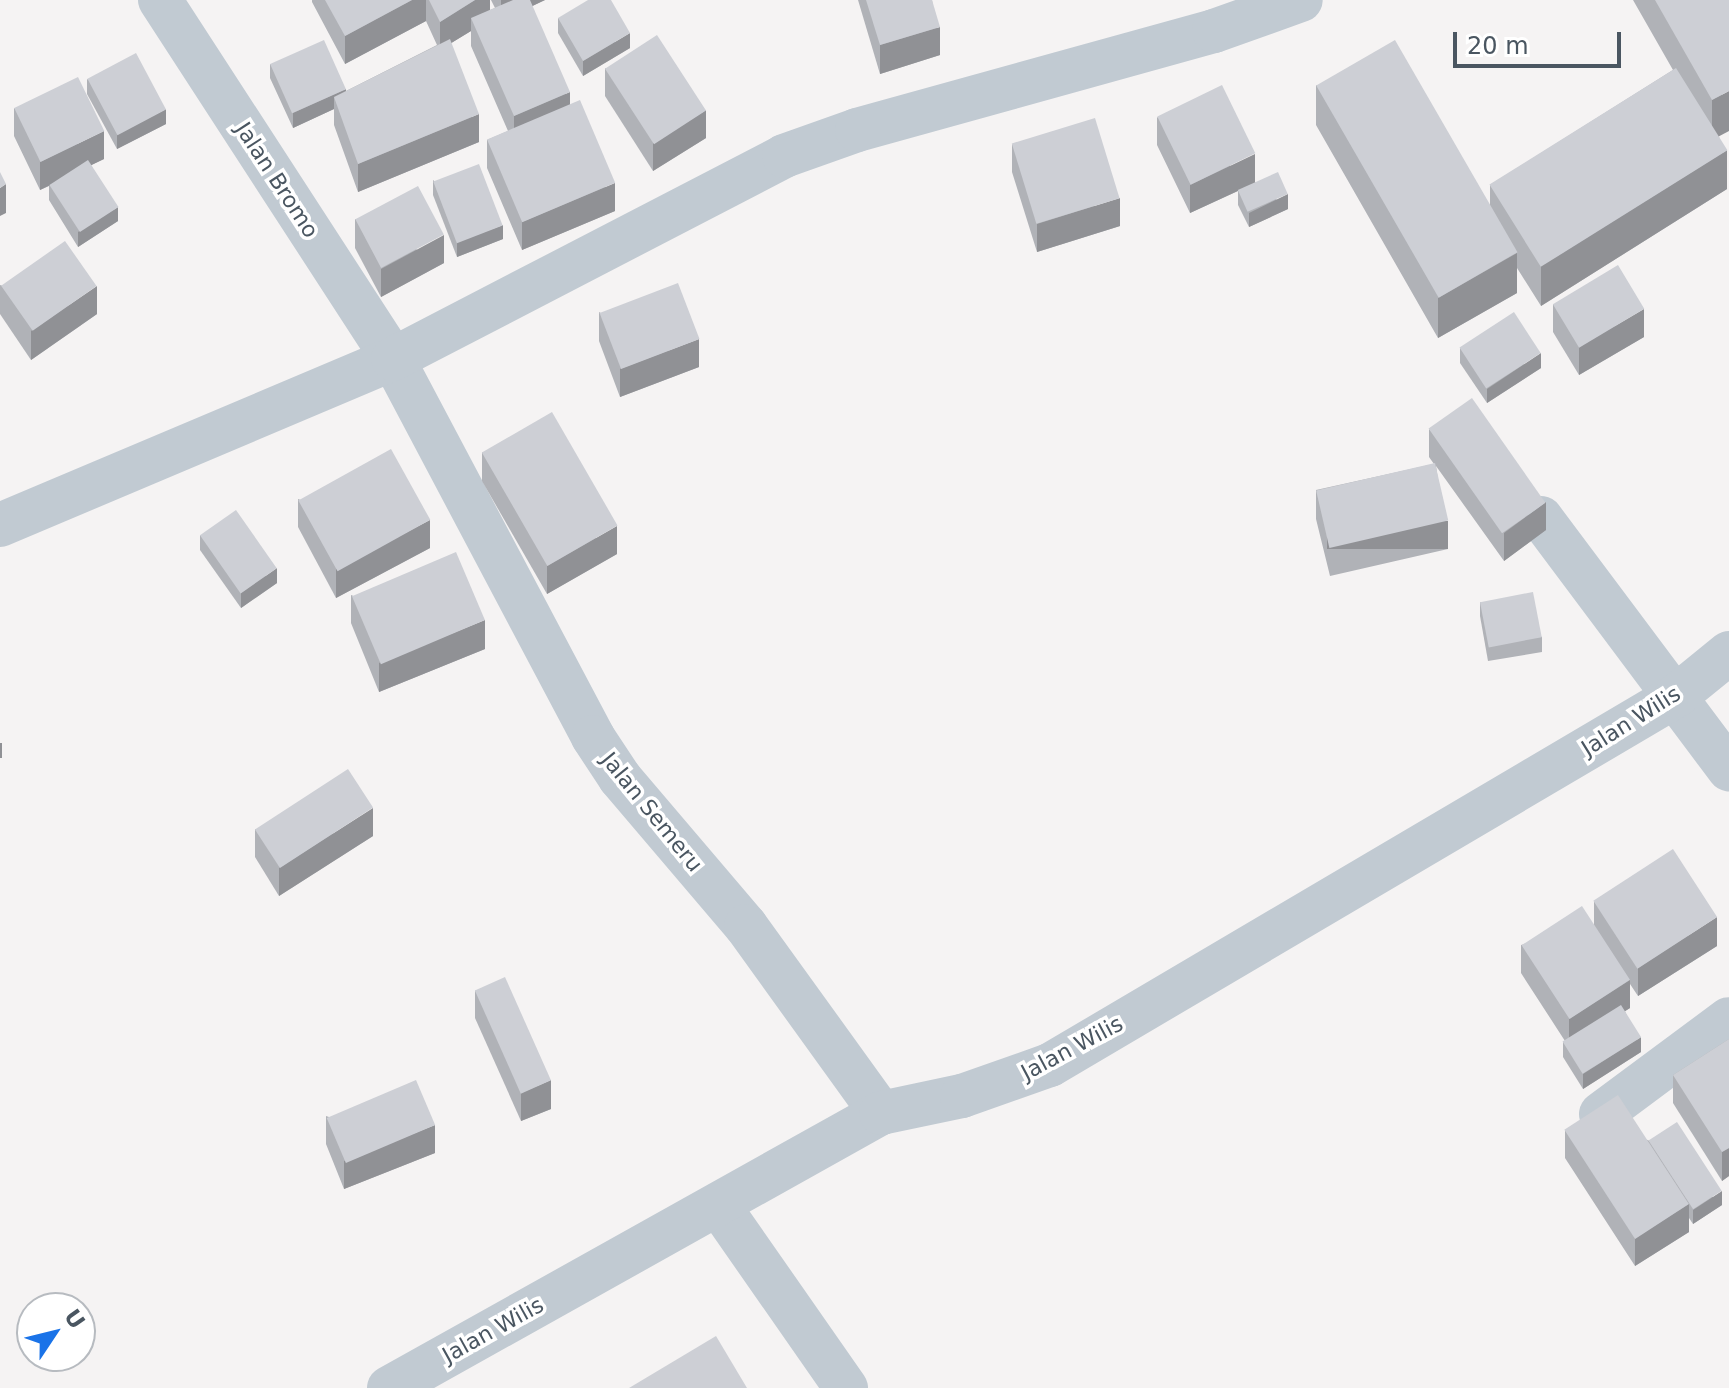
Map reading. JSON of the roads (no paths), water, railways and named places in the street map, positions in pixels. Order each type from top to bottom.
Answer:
[{"type":"street","name":"Jalan Bromo","points":[[160,0],[393,359]]},
{"type":"street","points":[[0,525],[393,359],[784,156],[857,130],[1214,31],[1301,0]]},
{"type":"street","name":"Jalan Semeru","points":[[393,359],[593,737],[620,778],[746,926],[881,1113]]},
{"type":"street","points":[[1541,518],[1729,769]]},
{"type":"street","name":"Jalan Wilis","points":[[389,1388],[881,1113],[962,1096],[1050,1065],[1676,696],[1729,653]]},
{"type":"street","points":[[1601,1114],[1729,1019]]},
{"type":"street","points":[[719,1206],[846,1388]]}]
